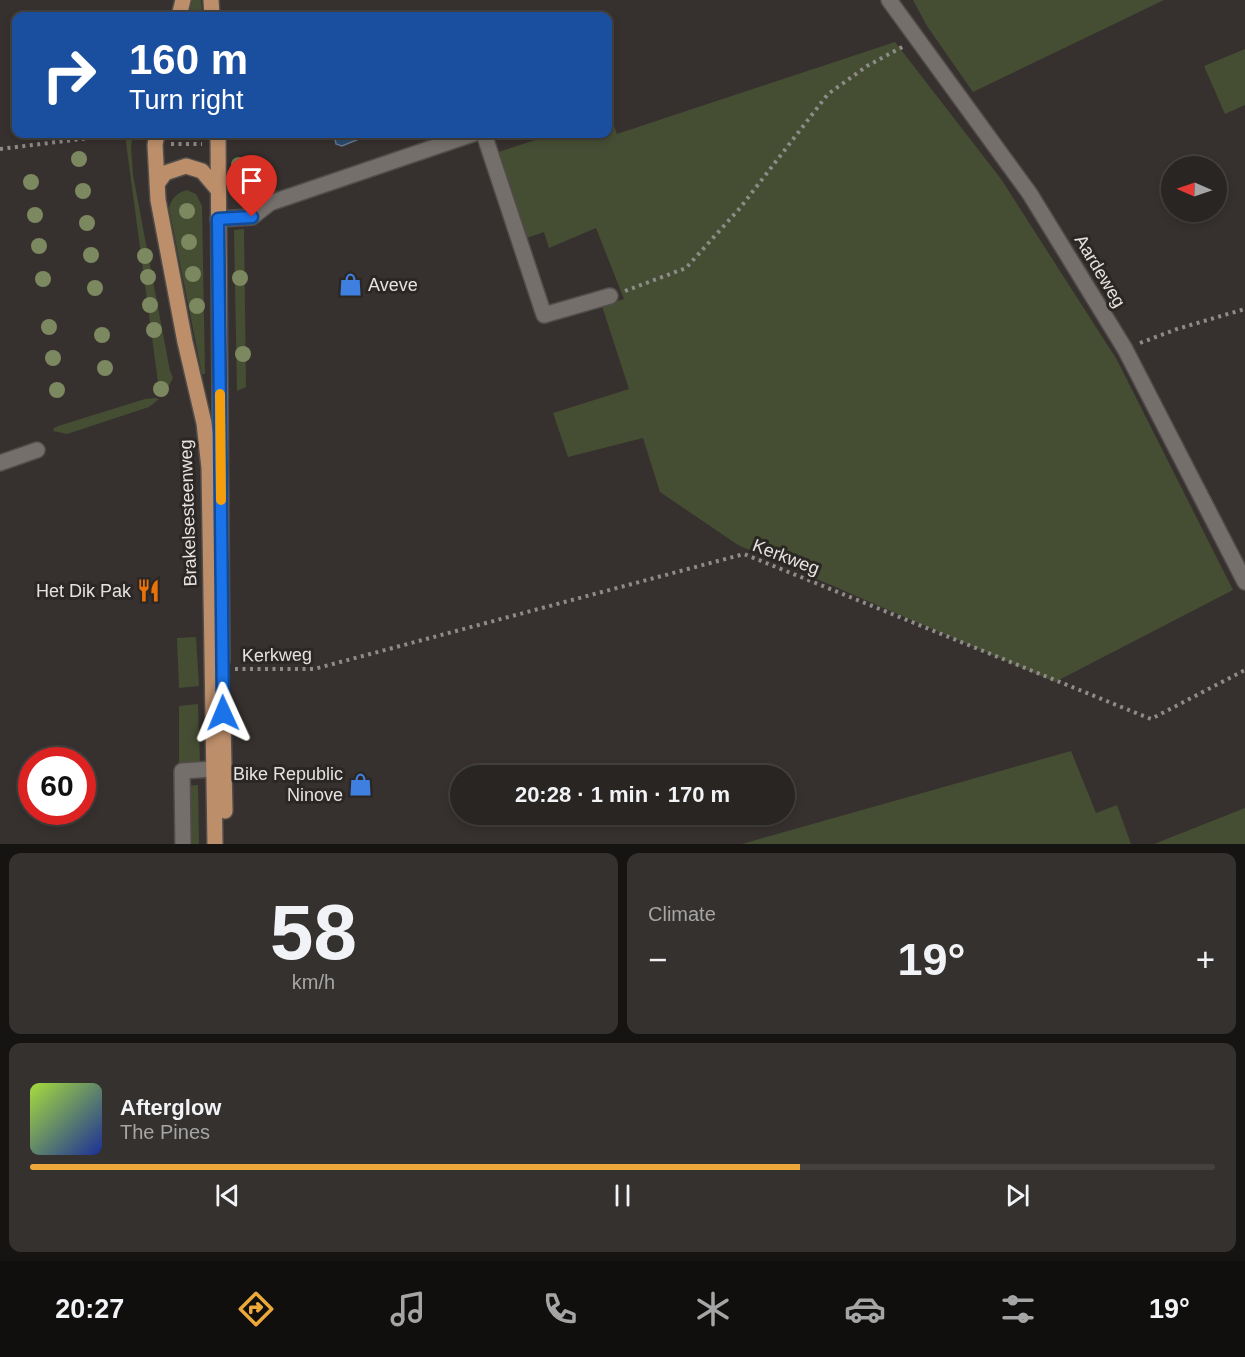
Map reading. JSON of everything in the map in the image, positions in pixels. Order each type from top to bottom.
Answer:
[{"type":"main road","name":"Brakelsesteenweg","points":[[156,138],[158,200],[185,342],[204,423],[209,468],[215,844]]},
{"type":"main road","name":"Brakelsesteenweg","points":[[218,138],[225,844]]},
{"type":"main road","points":[[158,184],[165,173],[186,166],[202,171],[218,190]]},
{"type":"street","name":"Aardeweg","points":[[889,0],[1030,194],[1125,349],[1245,582]]},
{"type":"street","points":[[218,219],[252,217],[270,203],[462,138]]},
{"type":"street","points":[[485,138],[544,315],[610,296]]},
{"type":"street","points":[[0,463],[37,450]]},
{"type":"street","points":[[183,844],[183,771],[213,769]]},
{"type":"path","points":[[610,296],[686,268],[740,208],[828,94],[867,66],[918,39]]},
{"type":"path","points":[[0,149],[89,138]]},
{"type":"path","points":[[1125,349],[1177,329],[1245,309]]},
{"type":"path","name":"Kerkweg","points":[[222,669],[314,669],[744,554],[1151,719],[1245,669]]},
{"type":"green space","points":[[192,0],[201,0],[202,12],[190,12]]},
{"type":"green space","points":[[913,0],[1164,0],[973,92],[927,26]]},
{"type":"green space","points":[[895,42],[1001,179],[1117,360],[1233,590],[1055,682],[738,545],[660,492],[643,438],[568,457],[553,413],[629,389],[602,306],[624,299],[596,228],[549,248],[544,232],[524,239],[498,152],[542,138],[612,138],[612,120],[617,134]]},
{"type":"green space","points":[[1245,49],[1245,105],[1225,114],[1204,66]]},
{"type":"green space","points":[[125,138],[132,138],[133,175],[173,378],[160,397]]},
{"type":"green space","points":[[187,190],[196,194],[202,206],[205,374],[202,374],[169,208],[175,196]]},
{"type":"green space","points":[[244,229],[246,387],[237,391],[234,230]]},
{"type":"green space","points":[[145,399],[159,399],[149,407],[67,434],[53,431],[58,426]]},
{"type":"green space","points":[[196,637],[199,686],[179,688],[177,638]]},
{"type":"green space","points":[[198,704],[200,764],[179,765],[179,706]]},
{"type":"green space","points":[[1071,751],[1096,813],[1117,805],[1131,844],[742,844]]},
{"type":"green space","points":[[198,785],[199,844],[186,844],[185,786]]},
{"type":"green space","points":[[1245,808],[1245,844],[1154,844]]},
{"type":"water","points":[[361,138],[342,146],[336,144],[335,139]]},
{"type":"slow traffic","points":[[220,394],[221,500]]},
{"type":"place","name":"Aveve","points":[[350,285]]},
{"type":"place","name":"Het Dik Pak","points":[[149,591]]},
{"type":"place","name":"Bike Republic Ninove","points":[[361,784]]},
{"type":"route","points":[[223,713],[218,219],[252,217]]}]
